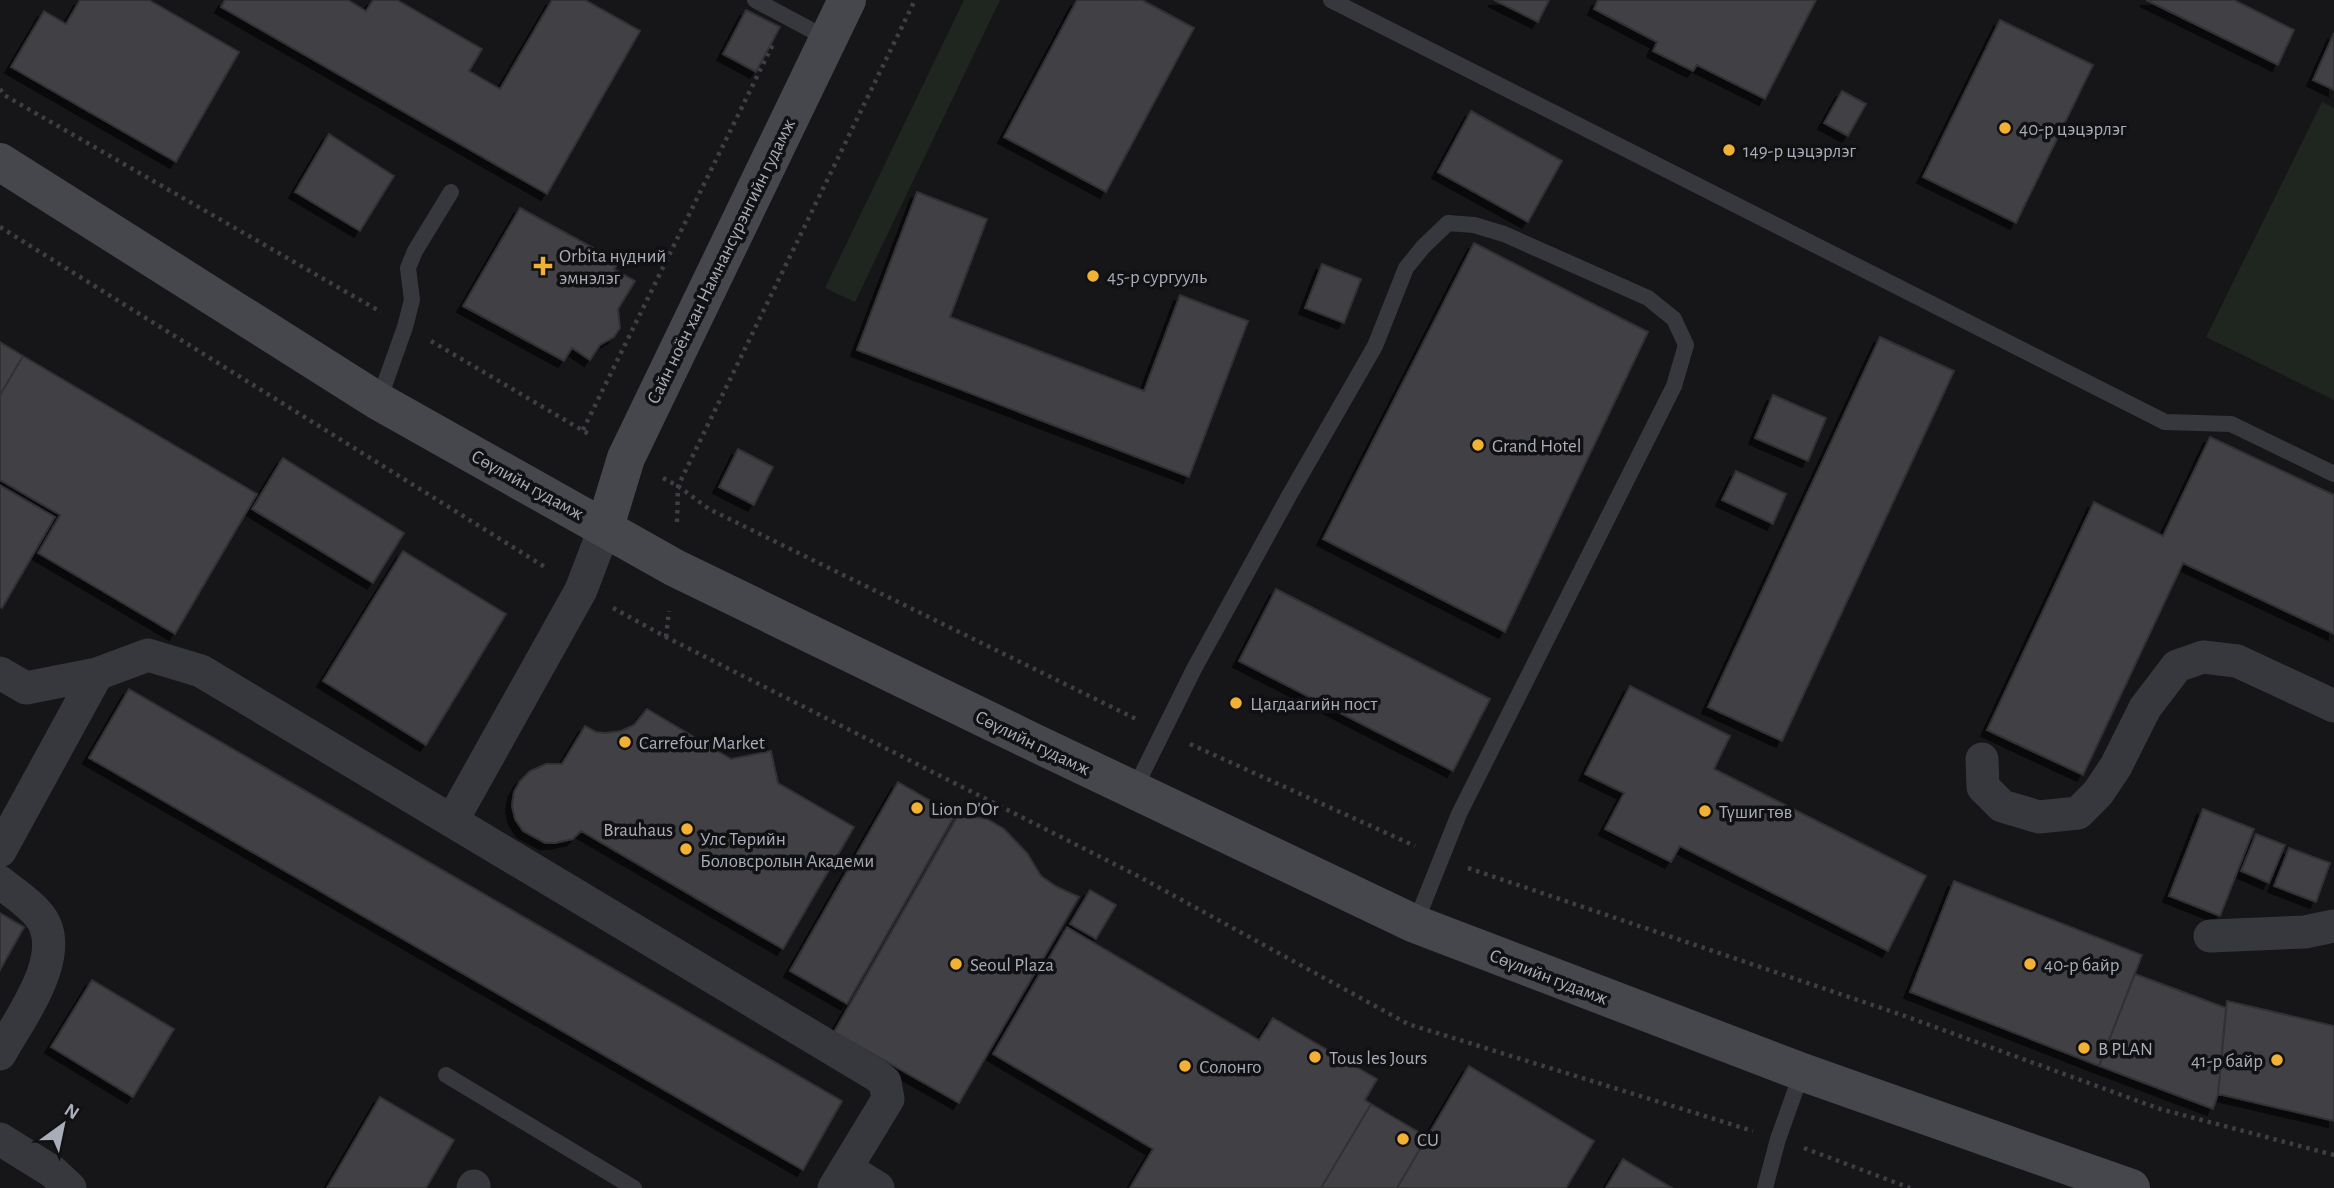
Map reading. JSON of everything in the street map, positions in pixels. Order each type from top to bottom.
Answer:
[{"type":"main road","name":"Сайн ноён хан Намнансүрэнгийн гудамж","points":[[605,527],[626,458],[847,0]]},
{"type":"main road","name":"Сөүлийн гудамж","points":[[0,162],[379,401],[675,568],[1134,790],[1415,924],[1802,1072],[2131,1188]]},
{"type":"street","points":[[452,821],[581,590],[605,527]]},
{"type":"street","points":[[0,673],[26,688],[97,674],[148,654],[201,671],[876,1075],[885,1082],[888,1098],[840,1178],[878,1188]]},
{"type":"street","points":[[1982,759],[1983,786],[2002,806],[2039,817],[2078,813],[2098,793],[2116,766],[2145,708],[2177,666],[2203,657],[2237,661],[2334,706]]},
{"type":"street","points":[[0,851],[97,674]]},
{"type":"street","points":[[0,882],[40,915],[50,940],[47,968],[0,1054]]},
{"type":"street","points":[[2210,936],[2305,932],[2334,926]]},
{"type":"street","points":[[0,1139],[53,1172],[70,1188]]},
{"type":"lane","points":[[755,0],[828,39]]},
{"type":"lane","points":[[1331,0],[2165,422],[2231,424],[2334,474]]},
{"type":"lane","points":[[379,401],[412,300],[408,268],[415,251],[451,192]]},
{"type":"lane","points":[[1134,790],[1207,646],[1375,346],[1406,268],[1448,223],[1474,225],[1504,234],[1648,298],[1674,319],[1686,345],[1674,386],[1459,814],[1415,924]]},
{"type":"lane","points":[[1765,1188],[1778,1139],[1802,1072]]},
{"type":"lane","points":[[446,1075],[634,1188]]},
{"type":"path","points":[[666,637],[675,568],[678,486],[915,0]]},
{"type":"path","points":[[583,430],[786,17]]},
{"type":"path","points":[[0,89],[4,95],[678,486],[709,509],[1164,733],[1443,859],[1889,1011],[2160,1109],[2334,1155]]},
{"type":"path","points":[[0,227],[581,590],[666,637],[1138,876],[1408,1024],[1778,1139],[1910,1188]]},
{"type":"shaded area","points":[[964,0],[1000,0],[855,302],[825,288]]},
{"type":"shaded area","points":[[2322,102],[2334,108],[2334,400],[2206,337]]},
{"type":"building","points":[[80,0],[149,0],[239,52],[176,162],[11,67],[44,11],[66,24]]},
{"type":"building","points":[[225,0],[348,0],[366,11],[373,0],[397,0],[482,49],[469,71],[500,89],[552,0],[585,0],[640,31],[547,194],[221,7]]},
{"type":"building","points":[[1077,0],[1142,0],[1194,28],[1106,192],[1004,137]]},
{"type":"building","points":[[1494,0],[1549,0],[1538,22]]},
{"type":"building","points":[[1598,0],[1816,0],[1765,99],[1697,65],[1693,71],[1653,51],[1657,42],[1594,9]]},
{"type":"building","points":[[2146,0],[2234,0],[2294,30],[2278,65]]},
{"type":"building","points":[[746,10],[780,27],[756,72],[723,54]]},
{"type":"building","points":[[2000,20],[2093,65],[2016,223],[1923,177]]},
{"type":"building","points":[[2334,33],[2334,90],[2313,80]]},
{"type":"building","points":[[1842,91],[1866,104],[1848,136],[1824,123]]},
{"type":"building","points":[[1471,111],[1562,161],[1528,222],[1438,172]]},
{"type":"building","points":[[329,134],[394,176],[360,231],[295,192]]},
{"type":"building","points":[[917,192],[987,219],[950,317],[1144,391],[1180,295],[1248,321],[1189,477],[857,350]]},
{"type":"building","points":[[520,208],[619,262],[614,269],[635,281],[618,309],[620,328],[614,337],[600,345],[590,360],[572,348],[564,361],[463,306]]},
{"type":"building","points":[[1474,243],[1648,332],[1505,632],[1323,539]]},
{"type":"building","points":[[1322,264],[1361,279],[1344,323],[1305,308]]},
{"type":"building","points":[[1880,337],[1954,371],[1782,741],[1708,707]]},
{"type":"building","points":[[0,342],[23,356],[0,395]]},
{"type":"building","points":[[23,356],[257,494],[175,634],[38,553],[60,515],[0,480],[0,395]]},
{"type":"building","points":[[1773,395],[1826,418],[1808,461],[1755,438]]},
{"type":"building","points":[[2210,437],[2334,495],[2334,634],[2183,563],[2083,775],[1987,730],[2094,502],[2163,536]]},
{"type":"building","points":[[738,449],[773,467],[754,505],[719,487]]},
{"type":"building","points":[[283,458],[404,533],[373,583],[252,509]]},
{"type":"building","points":[[1736,471],[1786,494],[1773,524],[1722,500]]},
{"type":"building","points":[[0,485],[55,517],[2,608],[0,607]]},
{"type":"building","points":[[403,551],[506,614],[426,745],[323,681]]},
{"type":"building","points":[[1276,589],[1490,699],[1453,771],[1239,661]]},
{"type":"building","name":"Түшиг төв","points":[[1630,686],[1730,736],[1714,769],[1926,876],[1888,951],[1680,846],[1671,862],[1605,829],[1624,793],[1585,774]]},
{"type":"building","points":[[129,689],[842,1101],[803,1170],[89,758]]},
{"type":"building","name":"Brauhaus","points":[[647,709],[731,759],[771,751],[778,783],[854,827],[783,949],[581,831],[573,839],[545,843],[523,831],[515,819],[512,806],[514,792],[530,771],[546,764],[562,764],[585,726],[596,732],[621,731],[634,725]]},
{"type":"building","points":[[898,782],[955,815],[847,1004],[790,971]]},
{"type":"building","points":[[2203,809],[2254,829],[2220,916],[2169,896]]},
{"type":"building","name":"Seoul Plaza","points":[[957,817],[987,819],[1004,829],[1027,853],[1041,876],[1079,897],[959,1103],[834,1032]]},
{"type":"building","points":[[2256,834],[2285,845],[2269,883],[2241,871]]},
{"type":"building","points":[[2289,848],[2330,863],[2316,902],[2274,886]]},
{"type":"building","name":"40-р байр","points":[[1954,881],[2142,955],[2099,1066],[1910,992]]},
{"type":"building","points":[[1090,890],[1116,905],[1096,939],[1070,924]]},
{"type":"building","points":[[0,913],[24,927],[0,970]]},
{"type":"building","name":"Солонго","points":[[1067,927],[1259,1040],[1273,1018],[1377,1079],[1365,1100],[1371,1104],[1321,1188],[1130,1188],[1153,1149],[993,1054]]},
{"type":"building","points":[[2135,974],[2226,1008],[2218,1094],[2213,1109],[2099,1066]]},
{"type":"building","points":[[92,980],[174,1029],[133,1097],[51,1047]]},
{"type":"building","name":"41-р байр","points":[[2227,1001],[2334,1026],[2334,1121],[2218,1094]]},
{"type":"building","points":[[1469,1066],[1594,1141],[1566,1188],[1397,1188]]},
{"type":"building","points":[[380,1097],[454,1140],[426,1188],[327,1188]]},
{"type":"building","points":[[1371,1104],[1427,1137],[1397,1188],[1321,1188]]},
{"type":"building","points":[[1623,1159],[1672,1188],[1606,1188]]},
{"type":"place","name":"40-р цэцэрлэг","points":[[2005,128]]},
{"type":"place","name":"149-р цэцэрлэг","points":[[1729,150]]},
{"type":"place","name":"Orbita нүдний эмнэлэг","points":[[543,266]]},
{"type":"place","name":"45-р сургууль","points":[[1093,276]]},
{"type":"place","name":"Grand Hotel","points":[[1478,445]]},
{"type":"place","name":"Цагдаагийн пост","points":[[1236,703]]},
{"type":"place","name":"Carrefour Market","points":[[625,742]]},
{"type":"place","name":"Lion D'Or","points":[[917,808]]},
{"type":"place","name":"Түшиг төв","points":[[1705,811]]},
{"type":"place","name":"Brauhaus","points":[[687,829]]},
{"type":"place","name":"Улс Төрийн Боловсролын Академи","points":[[686,849]]},
{"type":"place","name":"Seoul Plaza","points":[[956,964]]},
{"type":"place","name":"40-р байр","points":[[2030,964]]},
{"type":"place","name":"B PLAN","points":[[2084,1048]]},
{"type":"place","name":"Tous les Jours","points":[[1315,1057]]},
{"type":"place","name":"41-р байр","points":[[2277,1060]]},
{"type":"place","name":"Солонго","points":[[1185,1066]]},
{"type":"place","name":"CU","points":[[1403,1139]]}]
